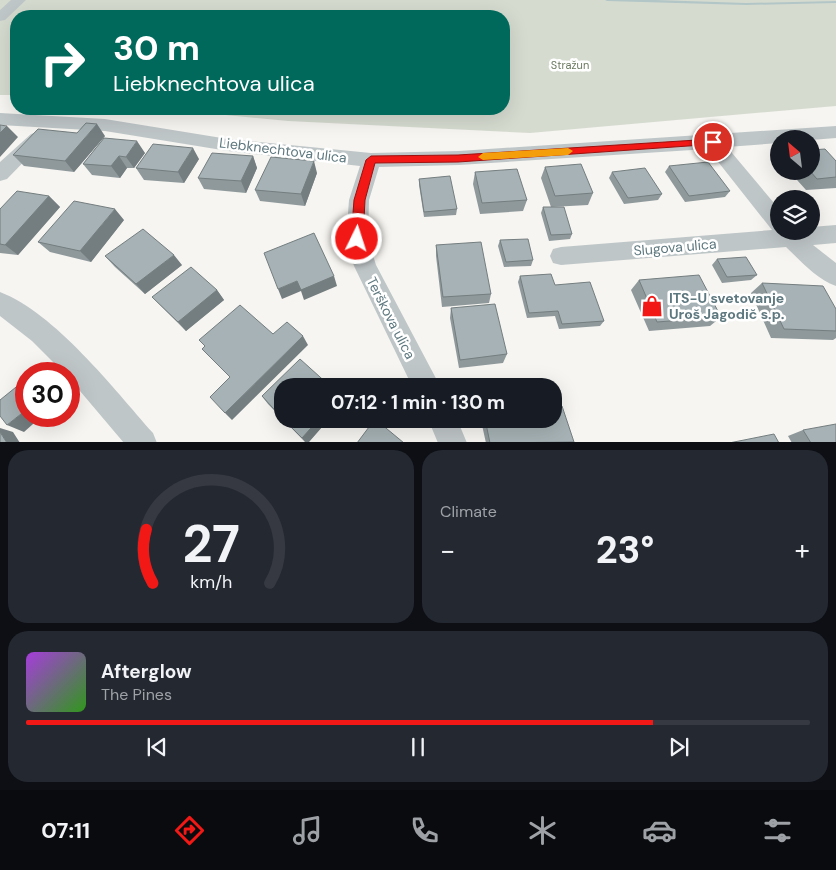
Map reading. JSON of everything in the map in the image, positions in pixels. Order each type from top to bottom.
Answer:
[{"type":"street","points":[[0,18],[19,0]]},
{"type":"street","name":"Liebknechtova ulica","points":[[0,119],[105,125],[238,146],[371,160],[458,158],[713,142],[836,132]]},
{"type":"street","points":[[0,174],[53,122]]},
{"type":"street","points":[[713,142],[770,213]]},
{"type":"street","name":"Terškova ulica","points":[[371,160],[359,200],[357,239],[365,266],[422,378]]},
{"type":"street","name":"Slugova ulica","points":[[561,256],[770,233]]},
{"type":"street","name":"Slugova ulica","points":[[820,233],[836,234]]},
{"type":"street","points":[[794,240],[836,276]]},
{"type":"street","points":[[0,304],[26,318],[54,343],[143,442]]},
{"type":"street","points":[[446,428],[453,442]]},
{"type":"green space","name":"Stražun","points":[[0,0],[836,0],[836,106],[530,133],[288,121],[226,115],[510,115],[510,10],[10,10],[10,95],[0,95]]},
{"type":"building","points":[[86,123],[97,124],[65,161],[13,155],[38,129],[77,133]]},
{"type":"building","points":[[0,125],[7,126],[0,133]]},
{"type":"building","points":[[104,138],[137,141],[126,157],[119,156],[111,166],[83,164]]},
{"type":"building","points":[[153,144],[193,148],[178,172],[136,168]]},
{"type":"building","points":[[820,149],[825,149],[836,161],[836,177],[820,179]]},
{"type":"building","points":[[212,153],[253,156],[241,181],[198,178]]},
{"type":"building","points":[[271,157],[314,161],[301,194],[255,190]]},
{"type":"building","points":[[708,162],[730,191],[689,196],[669,166]]},
{"type":"building","points":[[581,164],[593,193],[555,196],[545,167]]},
{"type":"building","points":[[645,168],[662,194],[628,198],[612,172]]},
{"type":"building","points":[[517,169],[527,200],[482,203],[475,172]]},
{"type":"building","points":[[450,176],[457,209],[424,212],[419,179]]},
{"type":"building","points":[[17,191],[49,196],[5,245],[0,244],[0,209]]},
{"type":"building","points":[[74,201],[115,209],[80,251],[38,242]]},
{"type":"building","points":[[543,207],[564,207],[572,234],[551,235]]},
{"type":"building","points":[[143,229],[174,255],[136,284],[105,256]]},
{"type":"building","points":[[314,233],[334,276],[301,290],[297,281],[278,289],[264,253]]},
{"type":"building","points":[[528,239],[533,260],[506,262],[500,240]]},
{"type":"building","points":[[481,242],[491,294],[443,297],[436,245]]},
{"type":"building","points":[[746,257],[757,275],[727,277],[717,259]]},
{"type":"building","points":[[191,267],[217,290],[178,322],[152,297]]},
{"type":"building","points":[[551,274],[555,285],[590,282],[604,321],[562,324],[558,311],[529,313],[520,276]]},
{"type":"building","points":[[699,275],[721,317],[657,322],[639,280]]},
{"type":"building","points":[[762,283],[823,286],[836,309],[836,331],[784,329]]},
{"type":"building","points":[[495,304],[507,354],[460,360],[451,308]]},
{"type":"building","points":[[240,305],[273,334],[287,322],[303,336],[225,413],[210,397],[230,377],[202,349],[205,346],[199,340]]},
{"type":"building","points":[[300,359],[321,378],[280,378]]},
{"type":"building","points":[[274,384],[274,409],[262,396]]},
{"type":"building","points":[[15,388],[15,419],[7,425],[0,416],[0,400]]},
{"type":"building","points":[[562,406],[574,442],[490,442],[487,428],[562,428]]},
{"type":"building","points":[[836,424],[836,442],[810,442],[803,430]]},
{"type":"building","points":[[292,428],[311,428],[302,438]]},
{"type":"building","points":[[368,428],[386,428],[403,442],[358,442]]},
{"type":"building","points":[[0,432],[6,442],[0,442]]},
{"type":"building","points":[[774,434],[778,442],[734,442]]},
{"type":"waterway","points":[[607,0],[746,4],[836,2]]},
{"type":"slow traffic","points":[[483,157],[568,151]]},
{"type":"place","name":"ITS-U svetovanje Uroš Jagodič s.p.","points":[[652,306]]},
{"type":"route","points":[[357,239],[359,200],[371,160],[458,158],[713,142]]}]
